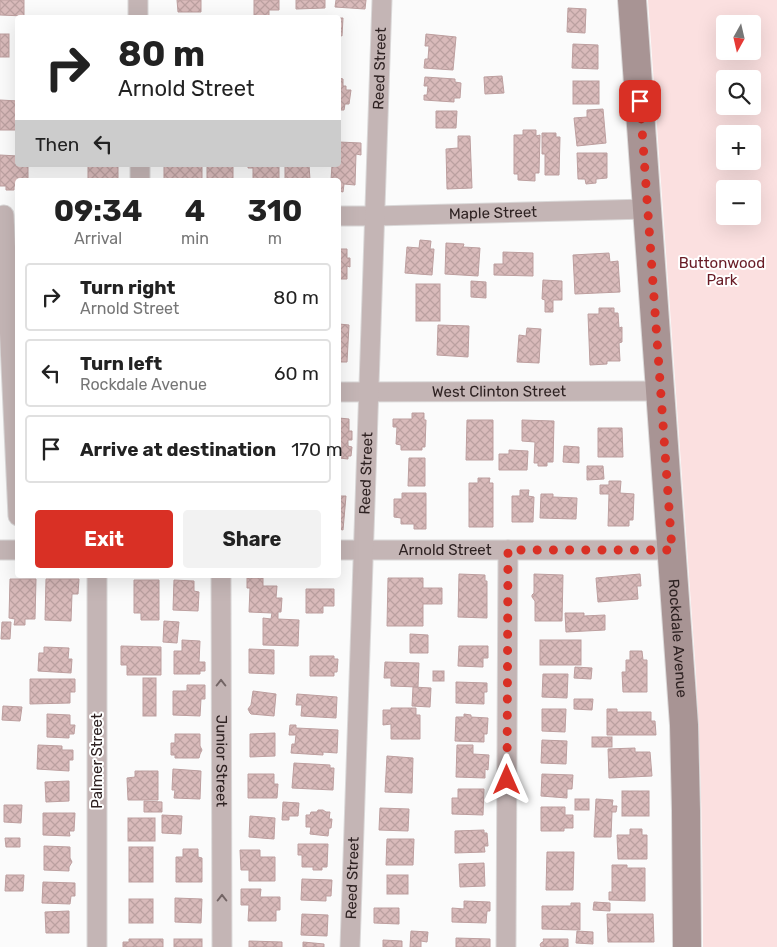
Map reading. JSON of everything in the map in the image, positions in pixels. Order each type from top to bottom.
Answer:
[{"type":"main road","name":"Rockdale Avenue","points":[[632,0],[684,742],[687,947]]},
{"type":"street","points":[[138,0],[138,15]]},
{"type":"street","name":"Reed Street","points":[[350,947],[382,0]]},
{"type":"street","name":"Maple Street","points":[[341,216],[647,209]]},
{"type":"street","points":[[7,215],[10,389],[15,468]]},
{"type":"street","name":"West Clinton Street","points":[[341,392],[660,391]]},
{"type":"street","points":[[0,550],[15,550]]},
{"type":"street","name":"Arnold Street","points":[[341,550],[672,550]]},
{"type":"street","points":[[506,947],[508,550]]},
{"type":"street","name":"Palmer Street","points":[[97,947],[98,578]]},
{"type":"street","name":"Junior Street","points":[[221,578],[222,947]]},
{"type":"green space","name":"Buttonwood Park","points":[[648,0],[777,0],[777,947],[703,947],[696,674]]},
{"type":"building","points":[[0,0],[24,0],[24,15],[0,15]]},
{"type":"building","points":[[177,0],[201,0],[201,12],[178,12]]},
{"type":"building","points":[[254,0],[279,0],[279,10],[269,10],[269,15],[254,15]]},
{"type":"building","points":[[296,0],[325,0],[325,8],[296,9]]},
{"type":"building","points":[[336,0],[366,0],[365,9],[335,7]]},
{"type":"building","points":[[568,8],[586,9],[585,33],[567,32]]},
{"type":"building","points":[[341,18],[343,18],[342,36]]},
{"type":"building","points":[[0,34],[9,34],[9,57],[0,57]]},
{"type":"building","points":[[426,34],[456,37],[453,70],[424,68],[425,59],[428,59],[429,46],[425,46]]},
{"type":"building","points":[[573,44],[598,45],[598,69],[572,68]]},
{"type":"building","points":[[502,76],[504,93],[485,94],[484,77]]},
{"type":"building","points":[[425,77],[455,79],[455,82],[461,83],[460,98],[454,98],[454,102],[424,100],[424,95],[427,95],[428,86],[424,86]]},
{"type":"building","points":[[341,78],[343,79],[343,86],[346,86],[346,90],[351,90],[349,104],[345,104],[344,110],[341,110]]},
{"type":"building","points":[[573,81],[599,81],[599,104],[573,104]]},
{"type":"building","points":[[0,100],[15,101],[15,130],[0,130]]},
{"type":"building","points":[[603,109],[606,143],[577,146],[574,118],[587,117],[587,110]]},
{"type":"building","points":[[436,111],[457,111],[456,128],[436,128]]},
{"type":"building","points":[[523,130],[536,130],[536,136],[540,135],[539,173],[535,173],[535,181],[518,180],[518,174],[514,174],[514,135],[523,135]]},
{"type":"building","points":[[542,133],[556,133],[556,137],[560,137],[559,175],[545,175]]},
{"type":"building","points":[[458,136],[470,136],[472,188],[447,189],[446,149],[458,148]]},
{"type":"building","points":[[341,142],[361,143],[361,155],[356,154],[355,185],[344,184],[343,192],[341,192],[341,178],[331,178],[332,167],[341,167]]},
{"type":"building","points":[[577,153],[607,153],[607,178],[596,179],[596,183],[586,184],[585,179],[578,179]]},
{"type":"building","points":[[0,155],[15,156],[15,167],[28,167],[28,178],[15,178],[14,190],[6,190],[6,186],[0,186]]},
{"type":"building","points":[[88,167],[118,167],[118,178],[88,178]]},
{"type":"building","points":[[164,167],[202,167],[202,178],[164,178]]},
{"type":"building","points":[[207,167],[233,167],[233,178],[207,178]]},
{"type":"building","points":[[279,167],[279,178],[253,178],[253,168],[248,168]]},
{"type":"building","points":[[285,167],[309,167],[310,178],[285,178]]},
{"type":"building","points":[[420,240],[431,241],[430,249],[434,249],[432,275],[405,273],[407,247],[419,248]]},
{"type":"building","points":[[446,243],[464,244],[463,247],[480,248],[478,276],[445,274]]},
{"type":"building","points":[[341,249],[347,249],[347,258],[350,258],[350,267],[347,266],[347,279],[341,279]]},
{"type":"building","points":[[503,252],[533,253],[533,276],[494,275],[494,264],[503,264]]},
{"type":"building","points":[[609,253],[610,262],[618,261],[620,292],[575,294],[573,255]]},
{"type":"building","points":[[543,280],[562,281],[562,300],[553,300],[553,312],[545,312],[545,300],[542,299]]},
{"type":"building","points":[[471,281],[486,282],[486,298],[471,297]]},
{"type":"building","points":[[416,284],[440,284],[440,321],[416,321]]},
{"type":"building","points":[[599,308],[614,308],[614,313],[618,313],[619,328],[622,327],[622,342],[619,343],[620,361],[607,361],[607,364],[590,365],[588,314],[599,314]]},
{"type":"building","points":[[341,324],[349,325],[347,362],[341,362]]},
{"type":"building","points":[[438,325],[469,326],[468,357],[437,355]]},
{"type":"building","points":[[527,328],[541,329],[539,363],[517,362],[519,335],[526,336]]},
{"type":"building","points":[[412,413],[424,413],[424,420],[426,420],[425,447],[422,447],[422,450],[401,450],[401,445],[396,444],[397,427],[393,427],[393,419],[412,419]]},
{"type":"building","points":[[341,418],[349,419],[349,431],[352,431],[352,440],[348,440],[348,446],[352,447],[351,456],[348,456],[348,459],[341,458]]},
{"type":"building","points":[[467,420],[493,420],[493,460],[466,460]]},
{"type":"building","points":[[522,420],[554,421],[553,462],[547,462],[547,466],[538,466],[538,463],[534,463],[535,442],[522,441]]},
{"type":"building","points":[[598,428],[622,428],[623,457],[598,457]]},
{"type":"building","points":[[564,446],[579,447],[579,463],[563,462]]},
{"type":"building","points":[[509,450],[528,451],[527,470],[499,470],[499,454],[509,454]]},
{"type":"building","points":[[409,458],[425,458],[425,486],[408,486]]},
{"type":"building","points":[[587,466],[603,466],[604,479],[587,480]]},
{"type":"building","points":[[478,478],[490,478],[489,483],[493,483],[493,527],[469,527],[469,483],[478,483]]},
{"type":"building","points":[[609,481],[621,481],[620,493],[634,494],[633,520],[629,520],[629,526],[608,526],[609,494],[600,494],[600,485],[609,485]]},
{"type":"building","points":[[520,490],[529,490],[528,496],[534,497],[533,522],[512,522],[512,496],[520,496]]},
{"type":"building","points":[[402,493],[426,493],[426,529],[414,529],[414,524],[401,524],[401,518],[394,517],[394,499],[402,499]]},
{"type":"building","points":[[541,494],[553,494],[553,497],[577,498],[576,519],[540,518]]},
{"type":"building","points":[[341,496],[346,496],[343,530],[341,530]]},
{"type":"building","points":[[459,574],[485,575],[485,581],[487,581],[487,618],[458,617]]},
{"type":"building","points":[[534,574],[563,575],[562,621],[535,621],[535,601],[532,597],[534,593]]},
{"type":"building","points":[[640,574],[641,586],[637,586],[638,599],[598,602],[596,578]]},
{"type":"building","points":[[247,578],[263,578],[263,586],[277,586],[276,598],[282,598],[281,612],[278,612],[278,619],[299,620],[298,646],[263,645],[263,618],[271,619],[272,613],[249,612],[250,588],[247,588]]},
{"type":"building","points":[[388,578],[423,578],[423,588],[442,588],[442,604],[423,604],[423,626],[387,626]]},
{"type":"building","points":[[10,579],[36,579],[35,619],[25,619],[25,625],[14,625],[15,619],[9,618]]},
{"type":"building","points":[[46,579],[79,579],[78,594],[72,594],[71,621],[45,620]]},
{"type":"building","points":[[134,580],[159,580],[159,620],[141,620],[141,613],[134,613]]},
{"type":"building","points":[[174,580],[194,581],[194,591],[199,592],[198,611],[173,610]]},
{"type":"building","points":[[306,589],[334,589],[334,606],[323,606],[323,613],[306,613]]},
{"type":"building","points":[[565,613],[584,613],[584,616],[605,615],[605,630],[566,632]]},
{"type":"building","points":[[164,621],[179,622],[177,643],[163,642]]},
{"type":"building","points":[[2,622],[11,622],[10,639],[1,639]]},
{"type":"building","points":[[410,634],[428,635],[428,653],[410,653]]},
{"type":"building","points":[[182,640],[200,641],[199,662],[205,662],[205,671],[200,671],[200,674],[174,674],[174,651],[182,651]]},
{"type":"building","points":[[540,640],[581,640],[581,665],[540,665]]},
{"type":"building","points":[[121,646],[161,647],[161,675],[127,675],[127,665],[121,665]]},
{"type":"building","points":[[459,646],[488,646],[488,658],[483,658],[483,667],[458,666]]},
{"type":"building","points":[[44,647],[69,648],[68,659],[72,659],[71,673],[38,671],[39,653],[44,653]]},
{"type":"building","points":[[249,649],[274,650],[274,674],[249,673]]},
{"type":"building","points":[[630,651],[642,651],[643,660],[647,660],[647,692],[623,692],[622,672],[626,672],[626,660],[630,660]]},
{"type":"building","points":[[310,656],[334,656],[334,659],[338,659],[337,672],[334,672],[334,676],[310,676]]},
{"type":"building","points":[[385,662],[419,663],[418,687],[391,686],[391,678],[384,678]]},
{"type":"building","points":[[575,667],[592,668],[591,679],[574,678]]},
{"type":"building","points":[[433,671],[444,671],[444,681],[433,681]]},
{"type":"building","points":[[543,674],[568,674],[567,698],[542,697]]},
{"type":"building","points":[[143,678],[156,678],[156,716],[143,716]]},
{"type":"building","points":[[30,679],[75,679],[75,692],[70,692],[70,703],[30,704]]},
{"type":"building","points":[[456,682],[487,683],[487,692],[484,692],[484,704],[456,703]]},
{"type":"building","points":[[187,685],[205,685],[205,699],[201,699],[200,716],[173,715],[173,691],[187,691]]},
{"type":"building","points":[[413,687],[431,688],[430,707],[412,706]]},
{"type":"building","points":[[253,691],[276,694],[274,716],[250,713],[248,709],[251,705]]},
{"type":"building","points":[[297,694],[337,697],[336,718],[301,716],[302,705],[296,705]]},
{"type":"building","points":[[574,699],[593,699],[592,710],[574,709]]},
{"type":"building","points":[[3,706],[22,707],[20,721],[2,720]]},
{"type":"building","points":[[391,708],[416,708],[416,715],[420,715],[420,739],[391,739],[391,724],[383,725],[383,710],[391,710]]},
{"type":"building","points":[[542,709],[566,709],[565,732],[542,731]]},
{"type":"building","points":[[607,709],[617,709],[617,712],[651,712],[651,721],[655,721],[656,735],[607,735]]},
{"type":"building","points":[[47,714],[70,715],[70,725],[75,725],[74,734],[69,734],[69,738],[47,737]]},
{"type":"building","points":[[464,714],[471,715],[471,717],[488,718],[487,734],[484,734],[484,742],[455,741],[456,717],[464,717]]},
{"type":"building","points":[[290,725],[296,725],[296,728],[338,730],[337,753],[323,752],[323,755],[291,753],[296,735],[289,735]]},
{"type":"building","points":[[275,733],[275,756],[250,757],[250,734]]},
{"type":"building","points":[[175,734],[200,734],[202,750],[199,758],[175,758],[175,755],[171,755],[171,743],[175,743]]},
{"type":"building","points":[[592,737],[612,737],[612,747],[592,747]]},
{"type":"building","points":[[542,740],[567,741],[566,764],[541,763]]},
{"type":"building","points":[[38,745],[62,746],[62,750],[73,750],[73,760],[69,760],[69,771],[37,769]]},
{"type":"building","points":[[457,745],[473,745],[473,754],[489,755],[488,770],[485,769],[485,778],[456,777]]},
{"type":"building","points":[[635,748],[635,752],[650,752],[652,776],[609,778],[608,749]]},
{"type":"building","points":[[387,756],[413,758],[412,793],[385,792]]},
{"type":"building","points":[[294,763],[330,765],[330,768],[334,768],[333,790],[292,788]]},
{"type":"building","points":[[173,769],[201,771],[200,799],[174,798],[175,790],[172,790]]},
{"type":"building","points":[[135,771],[158,771],[158,800],[128,800],[127,778],[135,777]]},
{"type":"building","points":[[248,774],[274,774],[274,784],[278,784],[277,798],[248,798]]},
{"type":"building","points":[[542,774],[573,775],[572,789],[567,789],[567,798],[541,796]]},
{"type":"building","points":[[69,781],[69,801],[46,802],[45,782]]},
{"type":"building","points":[[458,789],[484,789],[483,815],[452,814],[452,798],[458,798]]},
{"type":"building","points":[[622,791],[649,791],[649,816],[622,816]]},
{"type":"building","points":[[575,799],[589,799],[589,810],[575,810]]},
{"type":"building","points":[[596,799],[613,800],[612,806],[617,806],[616,812],[612,812],[611,837],[594,837]]},
{"type":"building","points":[[144,801],[162,802],[162,812],[144,812]]},
{"type":"building","points":[[283,802],[299,803],[298,816],[289,816],[289,820],[282,820]]},
{"type":"building","points":[[4,805],[22,805],[21,823],[4,822]]},
{"type":"building","points":[[541,807],[565,807],[565,815],[573,815],[573,828],[564,828],[564,831],[541,831]]},
{"type":"building","points":[[380,808],[409,809],[408,831],[379,830]]},
{"type":"building","points":[[318,810],[330,812],[329,819],[332,819],[328,836],[310,834],[311,827],[306,827],[306,815],[310,815],[311,812],[317,812]]},
{"type":"building","points":[[43,813],[75,813],[74,831],[69,831],[70,836],[43,835]]},
{"type":"building","points":[[162,815],[182,816],[181,834],[162,833]]},
{"type":"building","points":[[250,816],[275,818],[274,839],[249,837]]},
{"type":"building","points":[[128,818],[155,818],[155,841],[128,841]]},
{"type":"building","points":[[630,829],[642,829],[642,835],[647,835],[647,859],[618,859],[617,835],[630,835]]},
{"type":"building","points":[[484,830],[484,833],[487,833],[488,846],[484,846],[485,852],[455,853],[455,831]]},
{"type":"building","points":[[5,838],[20,838],[20,847],[6,847]]},
{"type":"building","points":[[387,839],[414,839],[413,865],[386,865]]},
{"type":"building","points":[[298,844],[328,844],[327,867],[322,867],[322,870],[313,870],[313,867],[302,867],[302,855],[298,855]]},
{"type":"building","points":[[44,846],[70,847],[72,862],[69,871],[44,870]]},
{"type":"building","points":[[129,847],[153,847],[153,882],[129,882]]},
{"type":"building","points":[[183,849],[198,849],[198,857],[202,858],[202,882],[176,882],[176,857],[183,857]]},
{"type":"building","points":[[240,850],[260,850],[260,857],[275,857],[275,881],[249,881],[249,870],[241,870]]},
{"type":"building","points":[[547,852],[574,852],[573,890],[546,890]]},
{"type":"building","points":[[484,863],[485,886],[460,887],[459,864]]},
{"type":"building","points":[[612,865],[627,865],[627,868],[645,868],[645,901],[609,900],[609,892],[612,892]]},
{"type":"building","points":[[6,875],[24,875],[23,891],[5,891]]},
{"type":"building","points":[[387,875],[408,875],[408,894],[387,894]]},
{"type":"building","points":[[302,879],[332,880],[331,896],[326,896],[326,901],[301,900]]},
{"type":"building","points":[[43,882],[75,883],[75,896],[71,896],[70,904],[42,903]]},
{"type":"building","points":[[241,889],[261,889],[260,897],[280,897],[280,910],[276,910],[276,921],[248,921],[249,905],[241,905]]},
{"type":"building","points":[[175,898],[202,899],[201,923],[175,922]]},
{"type":"building","points":[[129,899],[153,899],[153,923],[129,923]]},
{"type":"building","points":[[464,901],[490,902],[490,911],[487,911],[486,923],[452,922],[452,908],[464,909]]},
{"type":"building","points":[[594,902],[610,903],[610,911],[593,910]]},
{"type":"building","points":[[571,903],[580,903],[580,930],[542,929],[542,906],[571,906]]},
{"type":"building","points":[[374,908],[399,908],[399,924],[374,923]]},
{"type":"building","points":[[69,911],[69,933],[46,933],[45,912]]},
{"type":"building","points":[[302,914],[328,915],[327,936],[301,935]]},
{"type":"building","points":[[607,914],[653,914],[654,942],[608,942]]},
{"type":"building","points":[[411,931],[428,932],[427,942],[421,941],[421,947],[410,947]]},
{"type":"building","points":[[577,931],[593,932],[593,944],[576,943]]},
{"type":"building","points":[[456,938],[490,939],[490,947],[456,947]]},
{"type":"building","points":[[129,939],[163,939],[163,947],[123,947],[123,942],[129,942]]},
{"type":"building","points":[[174,939],[202,939],[202,947],[174,947]]},
{"type":"building","points":[[543,939],[568,939],[568,947],[541,947]]},
{"type":"building","points":[[383,940],[402,941],[402,947],[383,947]]},
{"type":"building","points":[[249,941],[282,942],[282,947],[249,947]]},
{"type":"building","points":[[303,942],[324,944],[324,947],[303,947]]},
{"type":"route","points":[[507,780],[508,550],[672,550],[640,101]]}]
